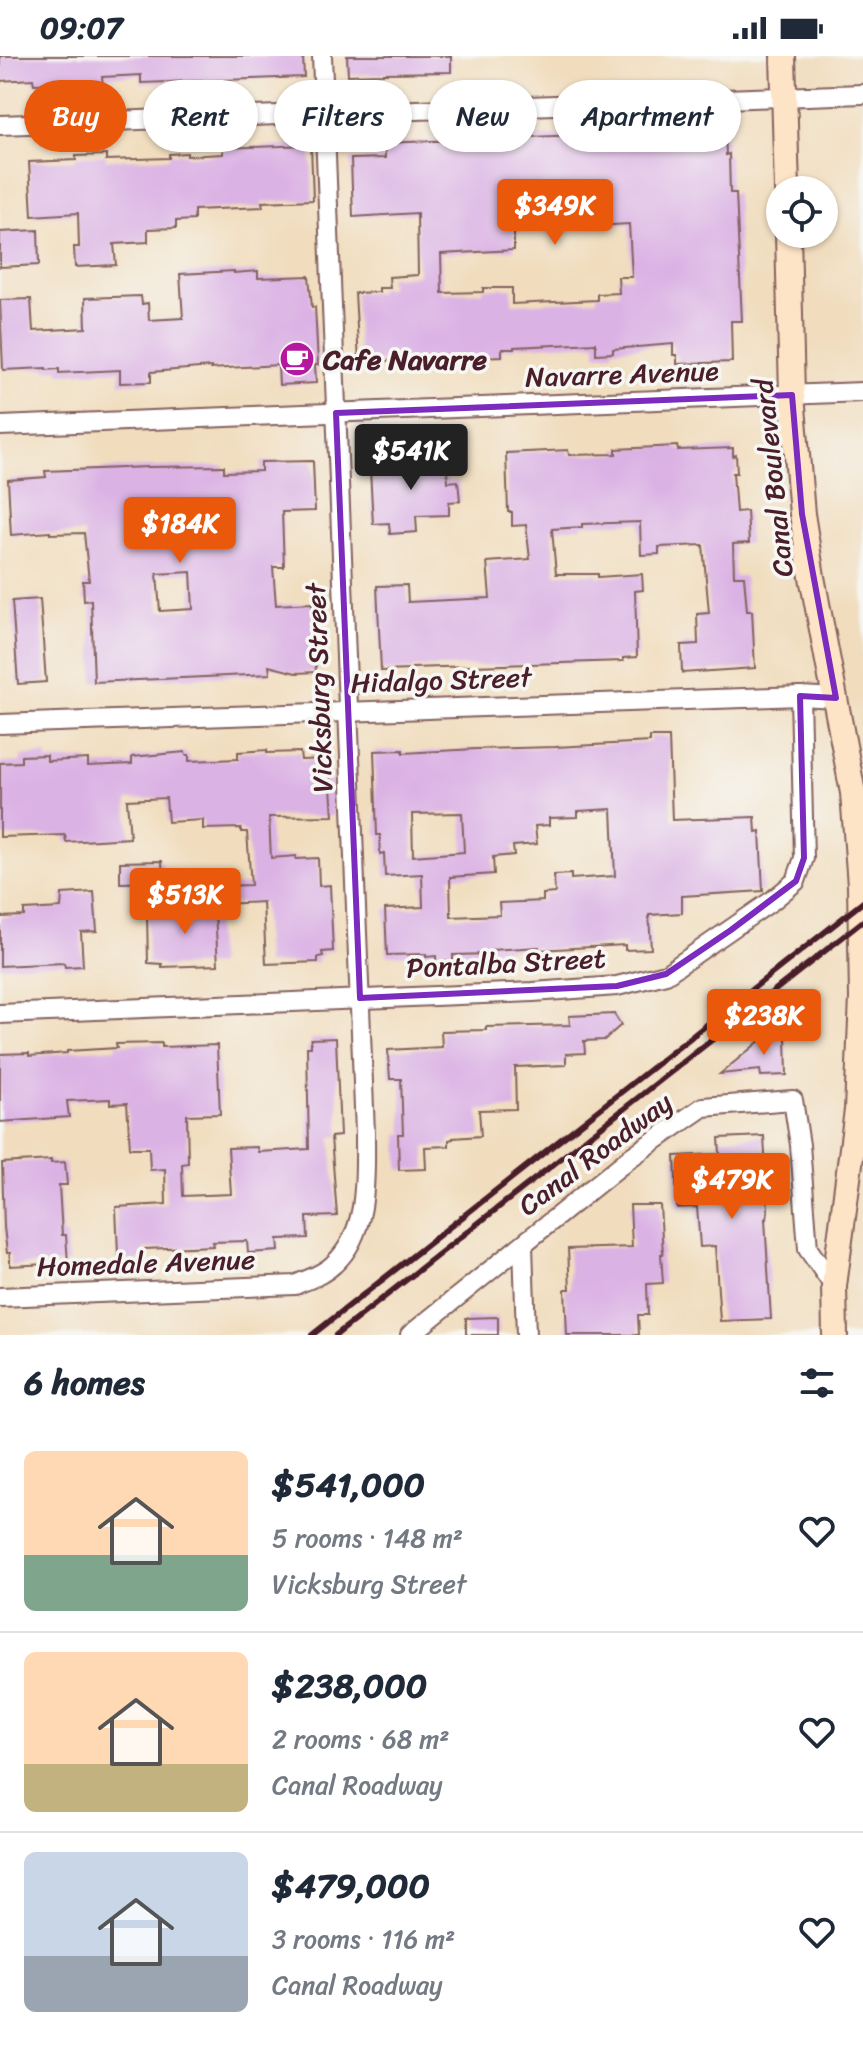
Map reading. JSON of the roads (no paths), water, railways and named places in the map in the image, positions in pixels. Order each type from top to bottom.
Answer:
[{"type":"main road","points":[[783,56],[787,176]]},
{"type":"main road","name":"Canal Boulevard","points":[[788,248],[792,395],[802,514],[853,793],[860,885],[862,998],[857,1110],[834,1286],[835,1335]]},
{"type":"street","name":"Vicksburg Street","points":[[322,56],[323,80]]},
{"type":"street","points":[[412,110],[863,94]]},
{"type":"street","points":[[0,125],[274,115]]},
{"type":"street","name":"Vicksburg Street","points":[[295,1285],[321,1274],[352,1244],[365,1185],[326,152]]},
{"type":"street","name":"Navarre Avenue","points":[[0,426],[863,392]]},
{"type":"street","name":"Hidalgo Street","points":[[0,724],[800,696],[836,698]]},
{"type":"street","name":"Pontalba Street","points":[[0,1014],[533,992],[617,986],[666,974],[796,881],[804,858],[800,696]]},
{"type":"street","name":"Canal Roadway","points":[[410,1335],[631,1157],[703,1107],[793,1100],[800,1145],[808,1249],[834,1286]]},
{"type":"street","points":[[523,1245],[526,1335]]},
{"type":"street","name":"Homedale Avenue","points":[[0,1297],[295,1285]]},
{"type":"railway","points":[[312,1335],[863,902]]},
{"type":"railway","points":[[336,1335],[863,921]]},
{"type":"place","name":"Cafe Navarre","points":[[297,359]]}]
